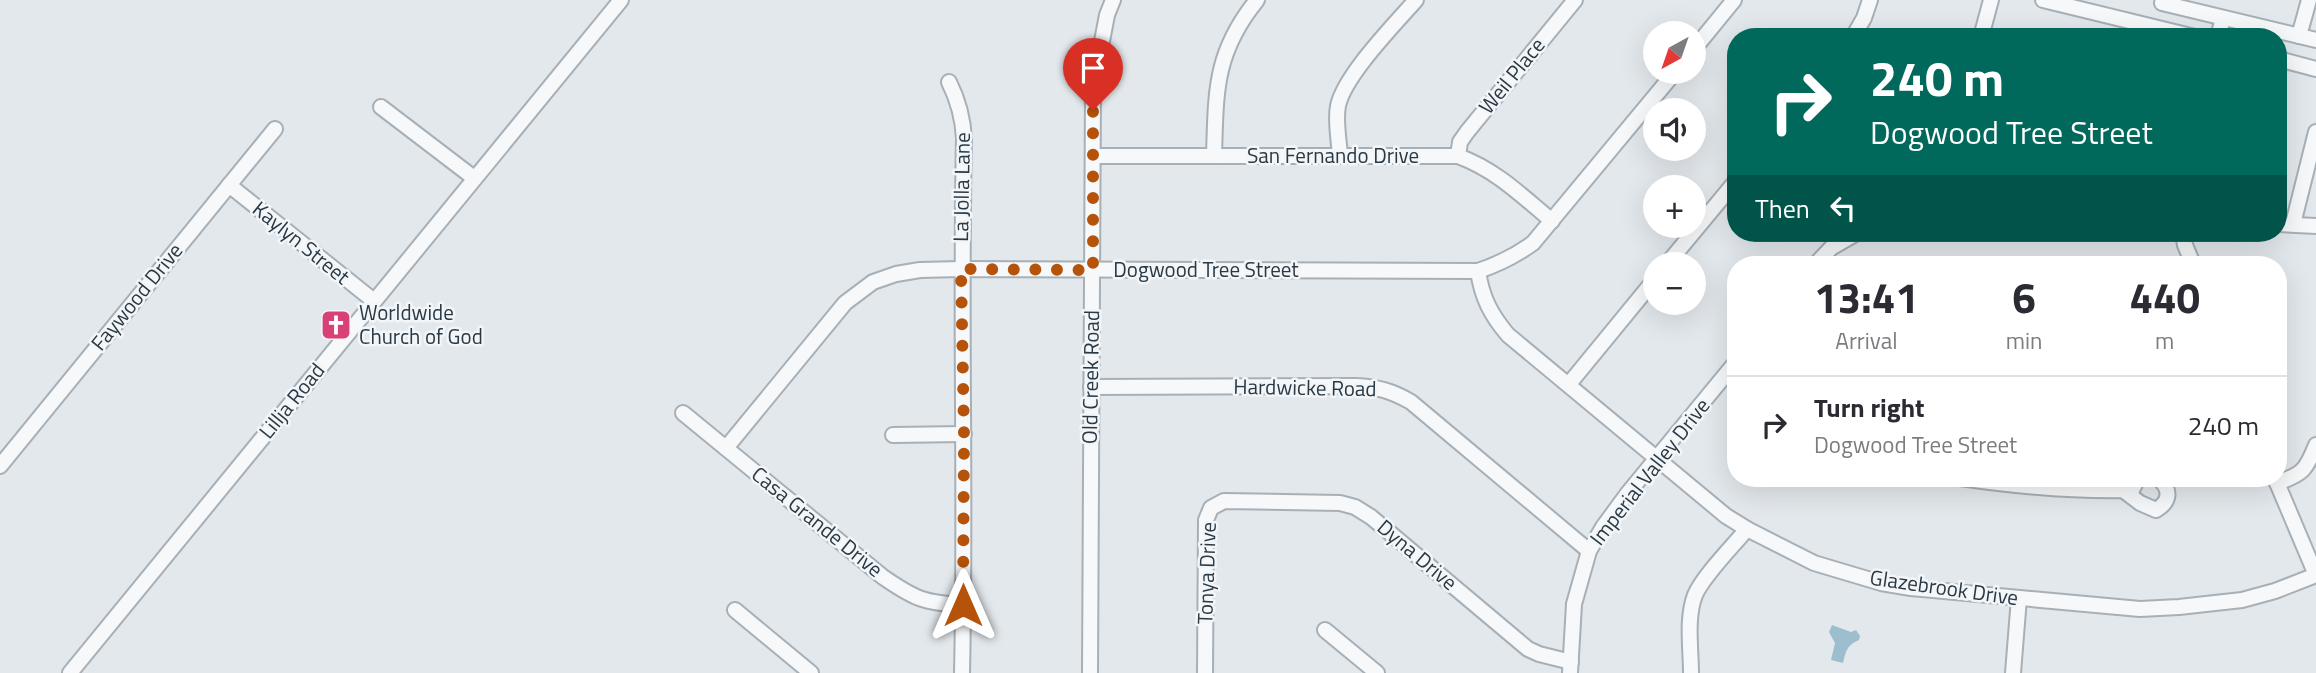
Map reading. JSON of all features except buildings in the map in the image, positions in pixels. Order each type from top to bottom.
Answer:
[{"type":"street","name":"Lillja Road","points":[[70,673],[621,0]]},
{"type":"street","name":"Old Creek Road","points":[[1090,673],[1093,88],[1107,15],[1113,0]]},
{"type":"street","points":[[1214,156],[1215,102],[1219,72],[1227,46],[1240,21],[1257,0]]},
{"type":"street","points":[[1340,156],[1337,110],[1348,81],[1416,0]]},
{"type":"street","name":"Weil Place","points":[[1458,156],[1460,142],[1466,132],[1575,0]]},
{"type":"street","points":[[1706,34],[1734,0]]},
{"type":"street","points":[[1858,28],[1870,0]]},
{"type":"street","points":[[1983,28],[1991,0]]},
{"type":"street","points":[[2043,0],[2158,28]]},
{"type":"street","points":[[2299,36],[2309,0]]},
{"type":"street","points":[[2163,2],[2265,28]]},
{"type":"street","points":[[2220,28],[2222,18]]},
{"type":"street","points":[[2287,33],[2316,40]]},
{"type":"street","points":[[2287,61],[2316,69]]},
{"type":"street","name":"La Jolla Lane","points":[[949,82],[958,100],[963,122],[962,673]]},
{"type":"street","name":"Dogwood Tree Street","points":[[726,449],[845,303],[873,282],[895,274],[920,270],[961,269],[1478,271],[1512,258],[1533,243],[1665,84]]},
{"type":"street","points":[[381,107],[474,178]]},
{"type":"street","name":"Faywood Drive","points":[[0,466],[275,129]]},
{"type":"street","points":[[2287,221],[2316,131]]},
{"type":"street","name":"San Fernando Drive","points":[[1093,156],[1458,156],[1494,172],[1552,220]]},
{"type":"street","name":"Kaylyn Street","points":[[229,185],[374,301]]},
{"type":"street","points":[[1677,252],[1727,192]]},
{"type":"street","points":[[2287,224],[2316,226]]},
{"type":"street","points":[[1823,256],[1841,242]]},
{"type":"street","name":"Glazebrook Drive","points":[[1478,271],[1483,299],[1508,335],[1726,516],[1814,563],[1881,583],[1911,588],[2140,609],[2242,600],[2316,575]]},
{"type":"street","points":[[1569,384],[1643,294]]},
{"type":"street","name":"Imperial Valley Drive","points":[[1570,668],[1574,604],[1589,551],[1603,527],[1727,376]]},
{"type":"street","name":"Hardwicke Road","points":[[1091,387],[1356,386],[1377,387],[1394,392],[1411,402],[1589,551]]},
{"type":"street","name":"Casa Grande Drive","points":[[683,413],[883,577],[914,598],[963,605]]},
{"type":"street","points":[[893,435],[964,434]]},
{"type":"street","points":[[2287,478],[2298,476],[2316,445]]},
{"type":"street","points":[[2052,487],[2103,490],[2132,490],[2134,487]]},
{"type":"street","points":[[2123,490],[2140,503],[2156,510],[2165,505],[2168,497],[2166,487]]},
{"type":"street","points":[[2279,487],[2316,575]]},
{"type":"street","name":"Tonya Drive","points":[[1205,673],[1206,520],[1210,509],[1224,501],[1244,501]]},
{"type":"street","name":"Dyna Drive","points":[[1244,501],[1340,503],[1354,508],[1371,517],[1528,649],[1570,668]]},
{"type":"street","points":[[1690,673],[1691,615],[1695,595],[1747,529]]},
{"type":"street","points":[[2013,673],[2019,598]]},
{"type":"street","points":[[735,610],[811,673]]},
{"type":"street","points":[[1325,630],[1377,673]]},
{"type":"water","points":[[1832,625],[1851,632],[1856,630],[1860,636],[1848,649],[1843,663],[1831,660],[1835,643],[1829,632]]},
{"type":"place","name":"Worldwide Church of God","points":[[336,325]]},
{"type":"route","points":[[963,605],[961,269],[1093,270],[1093,110]]}]
